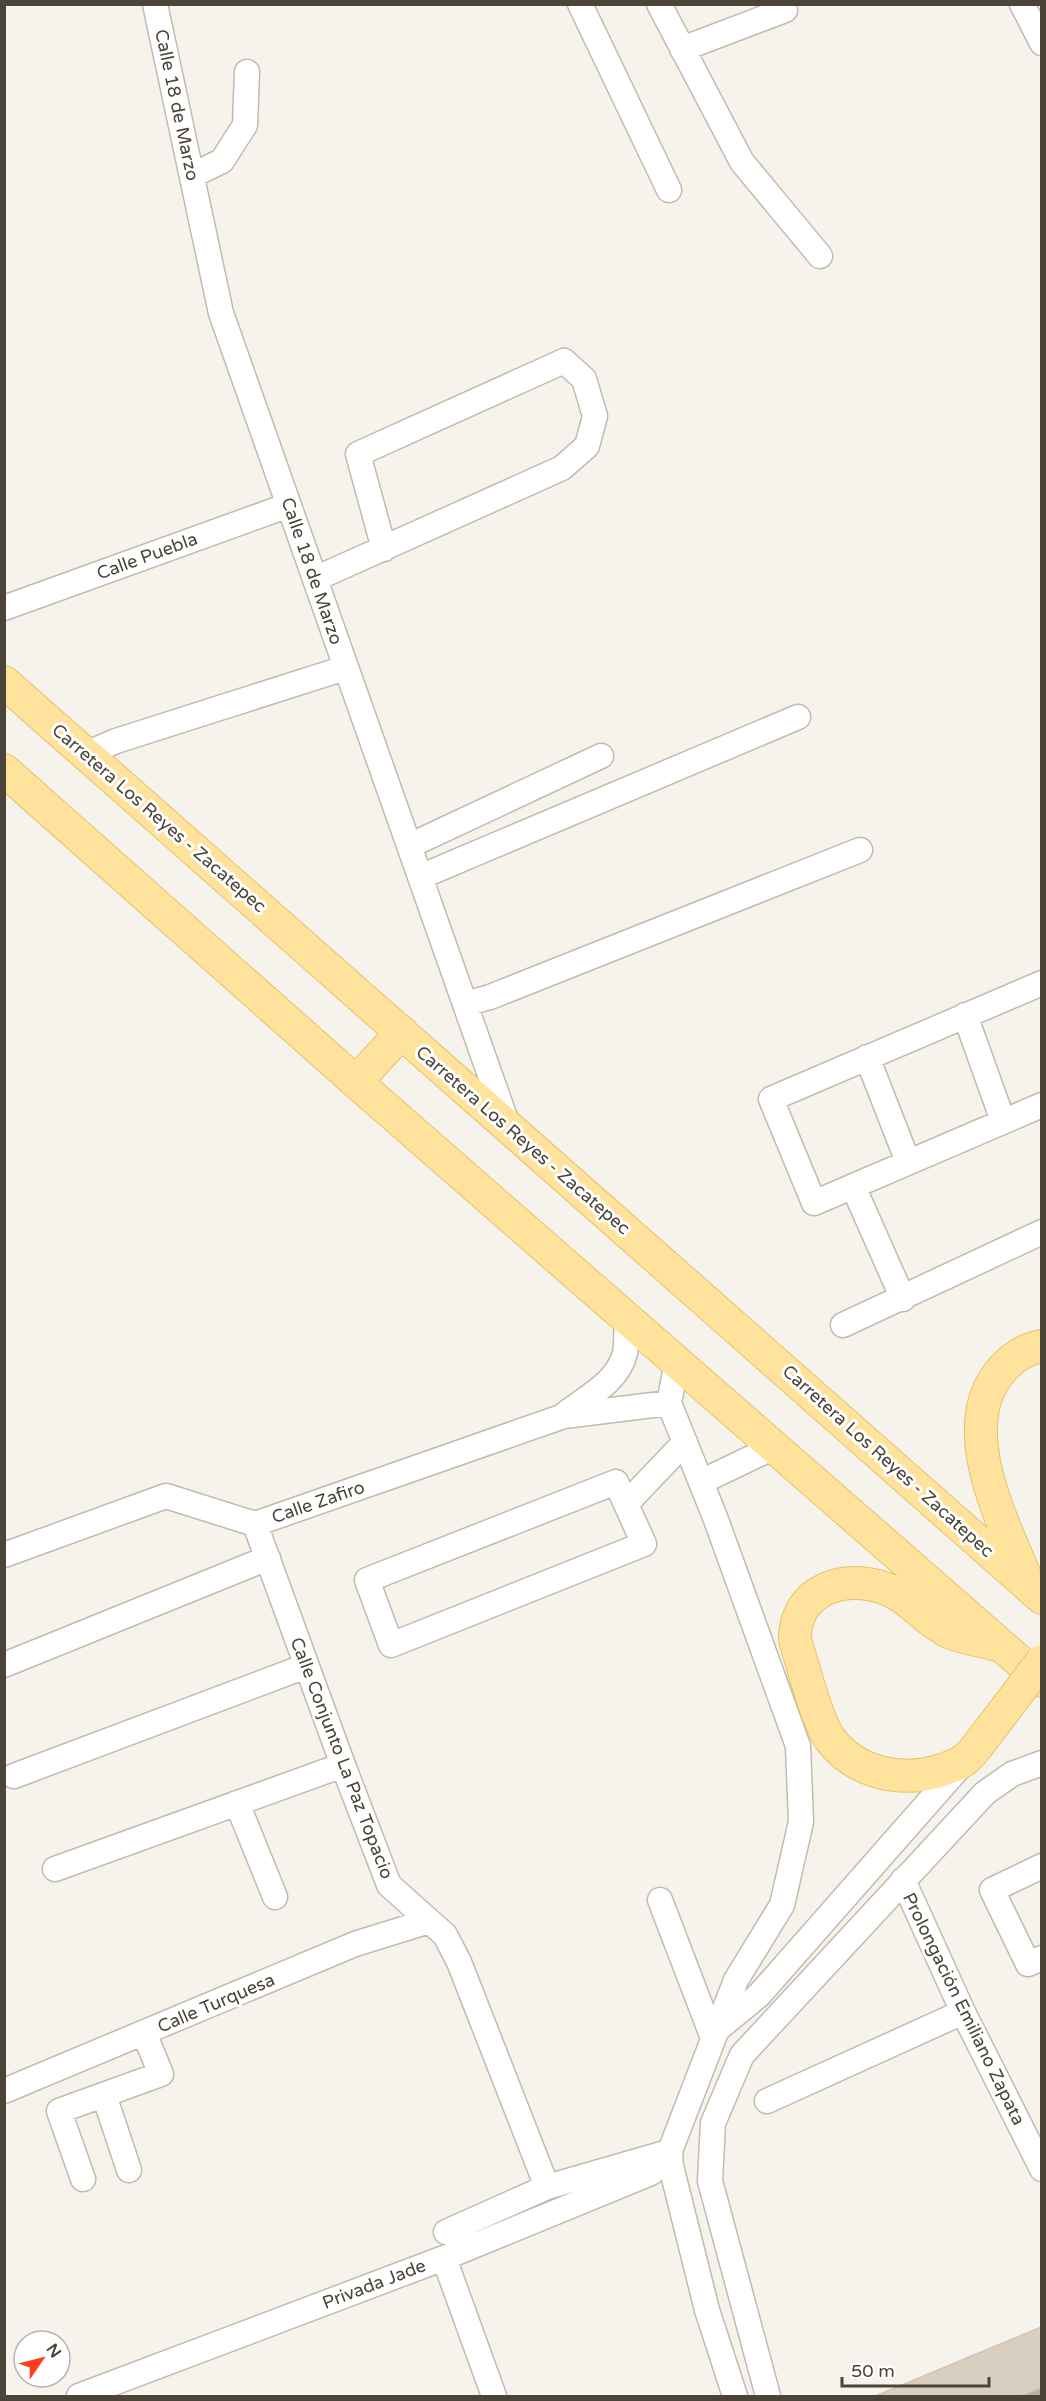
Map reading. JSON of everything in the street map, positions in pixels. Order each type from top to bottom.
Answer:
[{"type":"main road","name":"Carretera Los Reyes - Zacatepec","points":[[4,682],[1035,1593]]},
{"type":"main road","points":[[8,777],[1041,1681]]},
{"type":"main road","points":[[356,1082],[402,1032]]},
{"type":"main road","points":[[1035,1593],[988,1481],[982,1444],[982,1412],[987,1391],[1005,1365],[1026,1351],[1041,1346]]},
{"type":"main road","points":[[999,1645],[952,1634],[928,1620],[891,1590],[866,1584],[843,1583],[824,1589],[804,1605],[797,1619],[795,1640],[824,1729],[838,1748],[850,1758],[878,1772],[910,1775],[940,1770],[972,1752],[1041,1661]]},
{"type":"street","name":"Calle 18 de Marzo","points":[[155,4],[221,313],[508,1126]]},
{"type":"street","points":[[580,4],[669,190]]},
{"type":"street","points":[[659,4],[742,162],[820,255]]},
{"type":"street","points":[[1022,4],[1041,43]]},
{"type":"street","points":[[682,49],[785,9]]},
{"type":"street","points":[[193,175],[222,161],[245,125],[247,72]]},
{"type":"street","points":[[315,579],[384,549],[562,468],[587,446],[594,416],[584,379],[564,362],[358,454],[384,549]]},
{"type":"street","name":"Calle Puebla","points":[[4,608],[289,505]]},
{"type":"street","points":[[86,753],[116,741],[345,668]]},
{"type":"street","points":[[420,877],[798,717]]},
{"type":"street","points":[[409,846],[601,756]]},
{"type":"street","points":[[465,1004],[490,997],[860,850]]},
{"type":"street","points":[[1041,983],[771,1099],[814,1203],[1041,1105]]},
{"type":"street","points":[[965,1015],[1003,1122]]},
{"type":"street","points":[[867,1058],[908,1162]]},
{"type":"street","points":[[853,1186],[903,1299]]},
{"type":"street","points":[[843,1325],[903,1299],[1041,1232]]},
{"type":"street","name":"Calle Zafiro","points":[[564,1416],[609,1381],[617,1372],[625,1353],[627,1319]]},
{"type":"street","points":[[446,2232],[547,2187],[661,2154],[684,2113],[736,1980],[782,1905],[801,1822],[798,1746],[701,1482],[669,1403],[677,1362]]},
{"type":"street","name":"Calle Zafiro","points":[[4,1555],[166,1497],[255,1524],[564,1416],[669,1403]]},
{"type":"street","points":[[626,1504],[684,1442]]},
{"type":"street","points":[[701,1482],[774,1447]]},
{"type":"street","points":[[616,1482],[626,1504],[644,1544],[391,1645],[367,1580],[616,1482]]},
{"type":"street","name":"Calle Conjunto La Paz Topacio","points":[[255,1524],[389,1885],[445,1935],[459,1962],[547,2187]]},
{"type":"street","points":[[4,1665],[268,1558]]},
{"type":"street","points":[[14,1776],[306,1666]]},
{"type":"street","points":[[715,2034],[759,1995],[972,1752]]},
{"type":"street","points":[[768,2397],[756,2345],[710,2181],[713,2123],[742,2055],[985,1793],[1012,1774],[1041,1762]]},
{"type":"street","points":[[55,1869],[343,1765]]},
{"type":"street","points":[[237,1803],[275,1897]]},
{"type":"street","points":[[1041,1866],[992,1890],[1028,1964],[1041,1958]]},
{"type":"street","name":"Prolongación Emiliano Zapata","points":[[903,1881],[963,2012],[1041,2169]]},
{"type":"street","points":[[660,1900],[715,2034]]},
{"type":"street","name":"Calle Turquesa","points":[[4,2091],[355,1944],[429,1922]]},
{"type":"street","points":[[767,2101],[963,2012]]},
{"type":"street","points":[[83,2179],[59,2111],[161,2074],[144,2032]]},
{"type":"street","points":[[104,2094],[129,2170]]},
{"type":"street","points":[[684,2113],[713,2123]]},
{"type":"street","points":[[661,2154],[671,2166],[706,2310],[735,2397]]},
{"type":"street","name":"Privada Jade","points":[[79,2397],[444,2258],[651,2173],[661,2154]]},
{"type":"street","points":[[444,2258],[494,2397]]},
{"type":"street","points":[[756,2345],[785,2397]]},
{"type":"building","points":[[1041,2327],[1041,2387],[1017,2397],[873,2397]]}]
